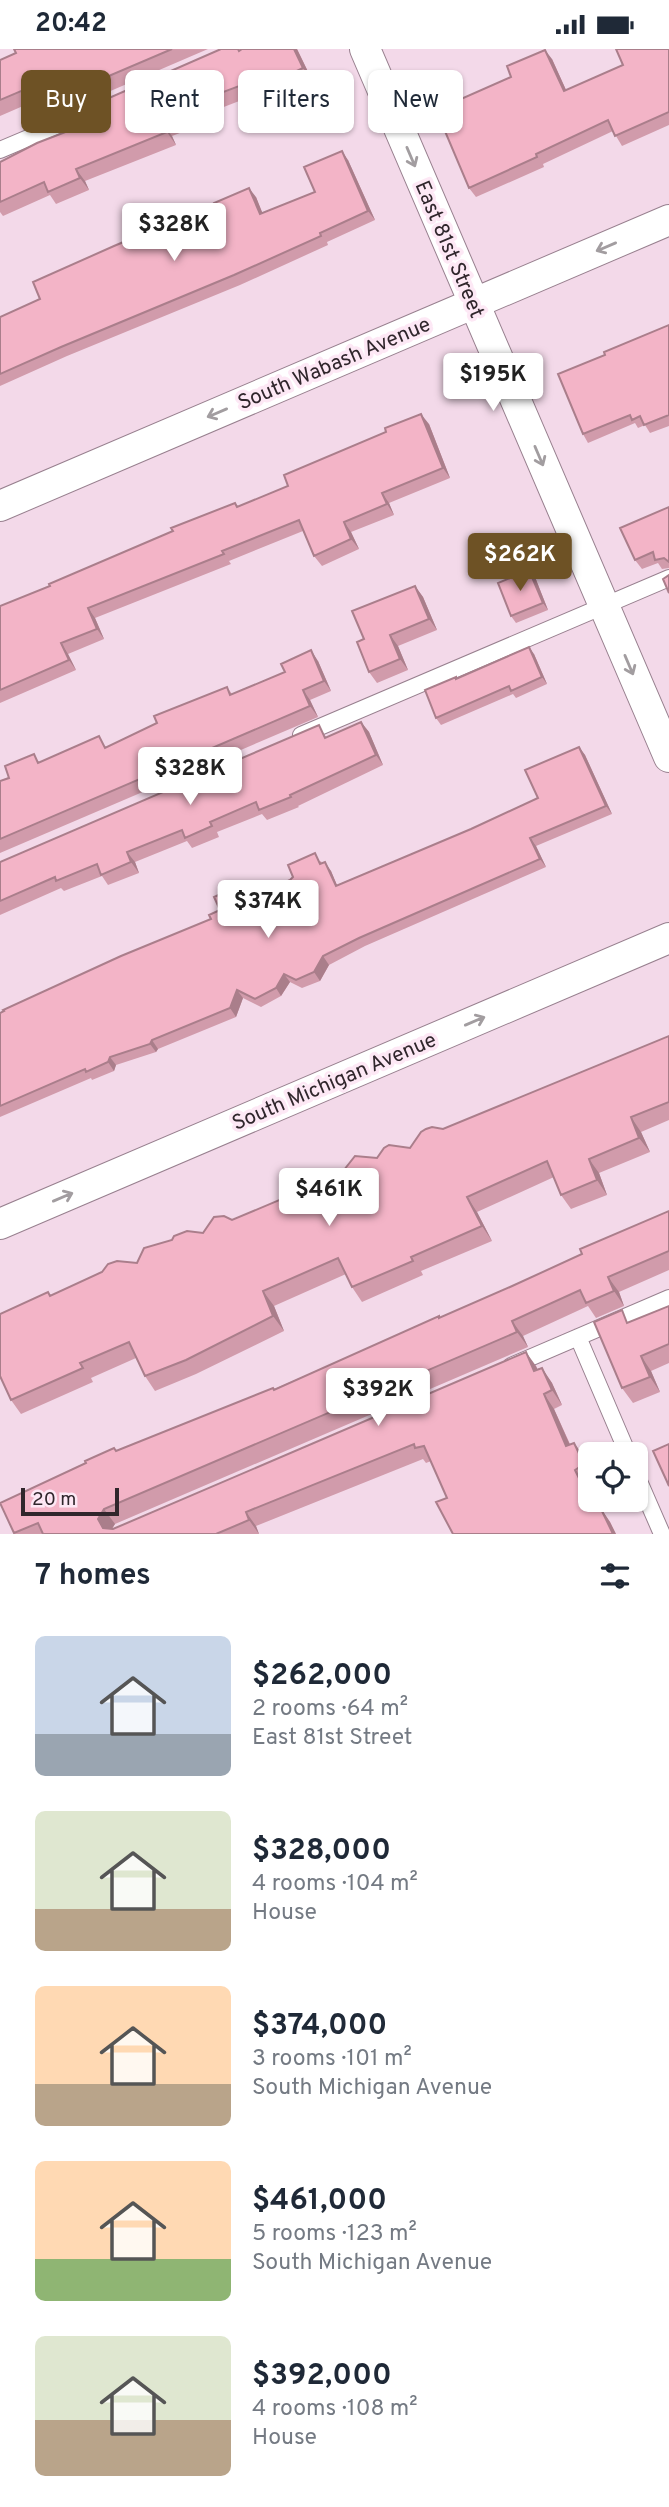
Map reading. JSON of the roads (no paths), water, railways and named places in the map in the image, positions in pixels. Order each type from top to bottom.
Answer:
[{"type":"street","name":"East 81st Street","points":[[365,49],[669,757]]},
{"type":"street","name":"South Wabash Avenue","points":[[0,506],[669,220]]},
{"type":"street","name":"South Michigan Avenue","points":[[0,1224],[669,938]]},
{"type":"lane","points":[[0,150],[39,133]]},
{"type":"lane","points":[[281,744],[669,578]]},
{"type":"lane","points":[[501,1370],[669,1298]]},
{"type":"lane","points":[[578,1337],[623,1442]]},
{"type":"lane","points":[[648,1502],[662,1534]]}]
